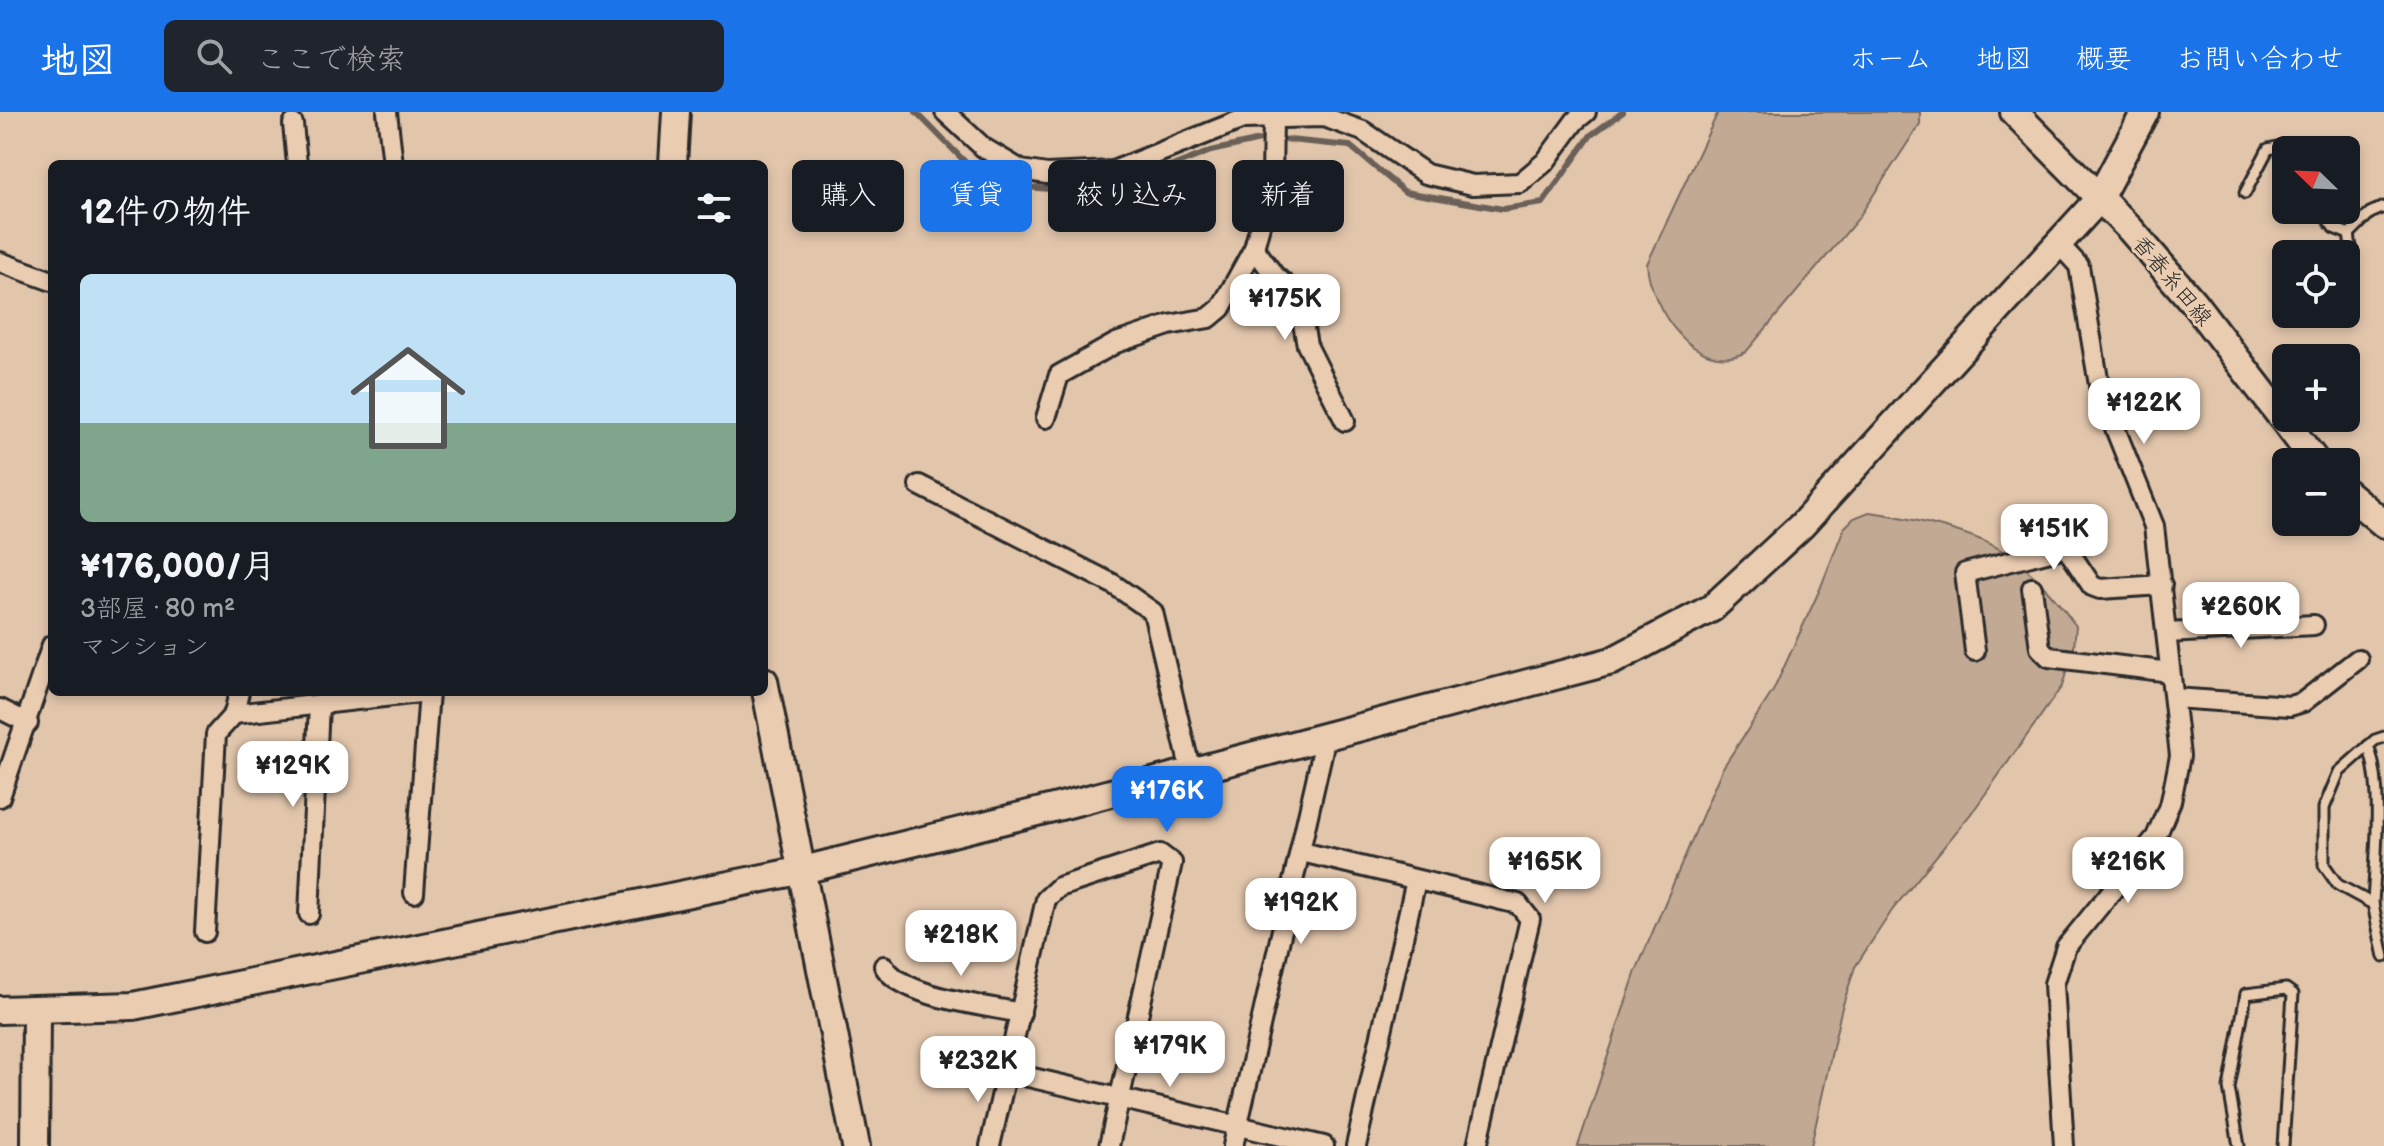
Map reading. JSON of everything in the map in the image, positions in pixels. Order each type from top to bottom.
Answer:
[{"type":"street","points":[[387,112],[393,160]]},
{"type":"street","points":[[673,160],[676,112]]},
{"type":"street","points":[[945,112],[984,148],[1021,170],[1047,174],[1113,171],[1243,119],[1324,117],[1363,131],[1426,174],[1473,185],[1520,183],[1545,162],[1575,121],[1586,112]]},
{"type":"street","name":"香春糸田線","points":[[2014,112],[2130,229],[2193,302],[2305,448]]},
{"type":"street","points":[[0,1010],[133,1006],[803,870],[1612,661],[1712,608],[1802,525],[2098,200],[2145,112]]},
{"type":"street","points":[[1046,418],[1059,375],[1116,343],[1169,325],[1209,318],[1221,308],[1254,248],[1272,180],[1273,118]]},
{"type":"street","points":[[293,124],[297,160]]},
{"type":"street","points":[[2059,244],[2079,266],[2100,391],[2154,526],[2180,756],[2171,801],[2156,837],[2066,947],[2054,984],[2064,1146]]},
{"type":"street","points":[[1254,248],[1274,275],[1298,296],[1307,345],[1345,421]]},
{"type":"street","points":[[0,262],[48,280]]},
{"type":"street","points":[[919,485],[1113,584],[1153,612],[1191,772]]},
{"type":"street","points":[[2360,504],[2384,524]]},
{"type":"street","points":[[1975,651],[1965,573],[2066,547],[2092,586],[2100,589],[2162,585]]},
{"type":"street","points":[[2032,588],[2040,648],[2049,657],[2170,672]]},
{"type":"street","points":[[2167,633],[2314,625]]},
{"type":"street","points":[[0,797],[48,658]]},
{"type":"street","points":[[2174,698],[2290,706],[2303,702],[2358,659]]},
{"type":"street","points":[[205,932],[216,734],[234,714],[238,696]]},
{"type":"street","points":[[234,714],[384,696]]},
{"type":"street","points":[[414,893],[429,696]]},
{"type":"street","points":[[767,696],[856,1146]]},
{"type":"street","points":[[309,914],[319,705]]},
{"type":"street","points":[[0,709],[28,723]]},
{"type":"street","points":[[1233,1146],[1326,736]]},
{"type":"street","points":[[1302,852],[1518,904],[1530,919],[1477,1146]]},
{"type":"street","points":[[990,1146],[1046,899],[1059,887],[1160,854],[1172,863],[1109,1146]]},
{"type":"street","points":[[1356,1146],[1416,880]]},
{"type":"street","points":[[884,966],[891,978],[912,989],[1021,1013]]},
{"type":"street","points":[[35,1146],[36,1011]]},
{"type":"street","points":[[1007,1072],[1324,1146]]},
{"type":"lane","points":[[2245,193],[2268,149],[2272,148]]},
{"type":"lane","points":[[2349,234],[2370,213],[2384,207]]},
{"type":"lane","points":[[2331,224],[2349,234]]},
{"type":"lane","points":[[2349,234],[2350,240]]},
{"type":"lane","points":[[2373,904],[2338,885],[2324,865],[2324,808],[2339,772],[2368,746],[2384,737]]},
{"type":"lane","points":[[2368,746],[2374,760],[2379,864],[2373,904],[2384,957]]},
{"type":"lane","points":[[2239,1146],[2229,1088],[2246,994],[2286,989],[2293,994],[2283,1146]]},
{"type":"shaded area","points":[[1718,112],[1920,112],[1920,124],[1857,220],[1746,352],[1728,357],[1710,355],[1693,347],[1679,334],[1657,300],[1647,264]]},
{"type":"shaded area","points":[[1869,512],[1918,521],[1989,543],[2033,575],[2076,626],[2074,647],[2062,686],[1974,810],[1893,909],[1855,967],[1841,1011],[1811,1146],[1578,1146],[1636,971],[1722,769],[1773,691],[1844,528],[1854,518]]},
{"type":"waterway","points":[[916,112],[981,178],[1011,186],[1103,193],[1211,151],[1269,138],[1350,146],[1405,192],[1503,209],[1543,203],[1591,135],[1623,112]]}]
